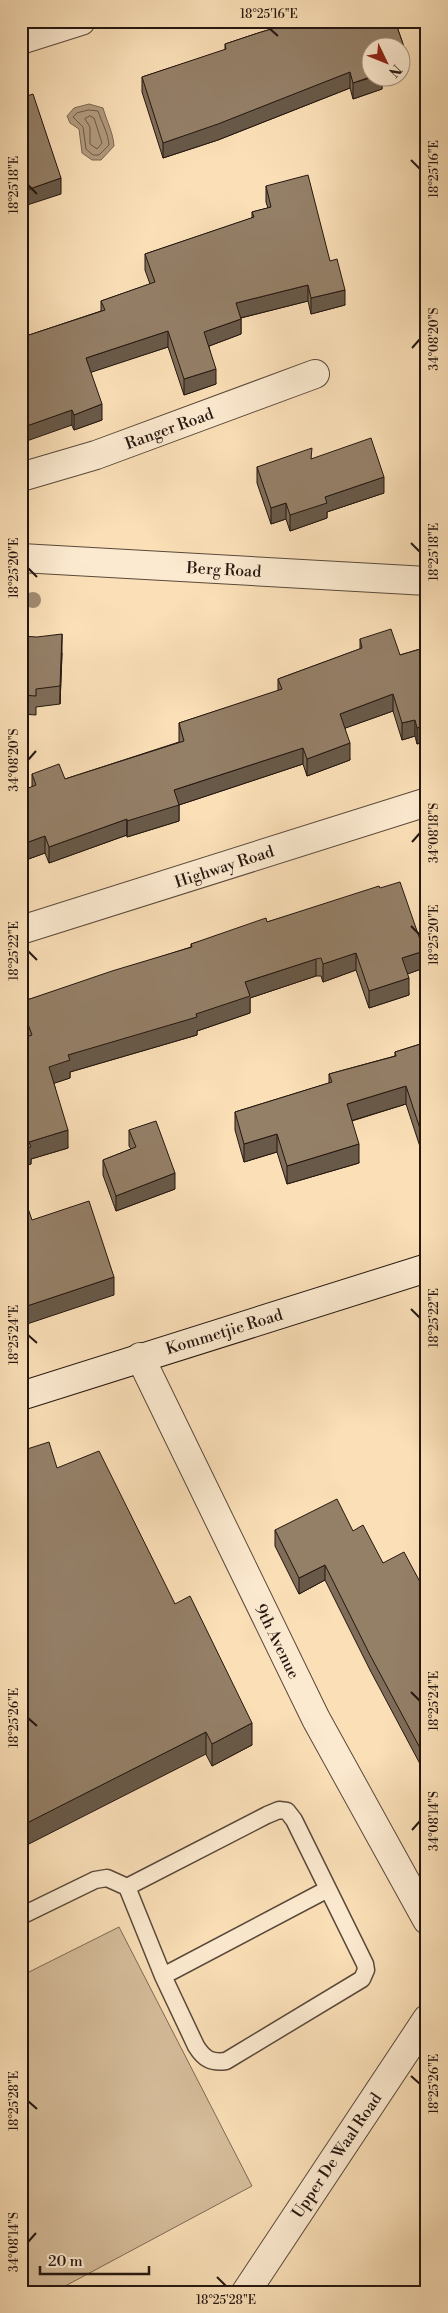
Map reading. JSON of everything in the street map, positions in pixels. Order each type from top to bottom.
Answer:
[{"type":"street","points":[[21,40],[81,21]]},
{"type":"street","name":"Ranger Road","points":[[21,477],[96,455],[315,374]]},
{"type":"street","name":"Berg Road","points":[[21,558],[427,581]]},
{"type":"street","name":"Highway Road","points":[[21,930],[427,802]]},
{"type":"street","name":"Kommetjie Road","points":[[21,1396],[427,1268]]},
{"type":"street","name":"9th Avenue","points":[[140,1358],[316,1719],[427,1920]]},
{"type":"street","name":"Upper De Waal Road","points":[[246,2292],[427,2019]]},
{"type":"lane","points":[[21,1916],[95,1880],[107,1878],[127,1887],[163,1976],[202,2057],[214,2062],[226,2061],[362,1979],[365,1975],[365,1964],[294,1820],[287,1811],[279,1810],[127,1887]]},
{"type":"lane","points":[[163,1976],[328,1889]]},
{"type":"shaded area","points":[[119,1927],[252,2186],[54,2292],[21,2292],[21,1976]]},
{"type":"water","points":[[89,104],[103,108],[112,136],[114,146],[101,160],[92,160],[82,153],[79,129],[70,123],[67,116],[74,108]]},
{"type":"building","points":[[298,21],[395,21],[401,38],[360,38],[360,81],[353,83],[350,72],[218,124],[163,143],[142,77],[226,49],[225,44]]},
{"type":"building","points":[[33,94],[61,178],[21,192],[21,98]]},
{"type":"building","points":[[308,175],[330,261],[337,259],[345,290],[311,298],[308,285],[236,303],[241,319],[204,332],[216,369],[184,379],[168,331],[86,358],[102,404],[74,415],[72,410],[21,428],[21,314],[29,335],[105,310],[101,301],[155,282],[145,254],[254,217],[252,212],[271,207],[266,186]]},
{"type":"building","points":[[371,438],[384,477],[325,497],[327,503],[290,515],[286,503],[271,508],[257,467],[312,448],[311,459]]},
{"type":"building","points":[[391,629],[400,655],[427,647],[427,725],[417,728],[415,720],[402,723],[393,694],[340,714],[350,743],[307,759],[303,748],[174,790],[179,805],[127,821],[127,819],[49,847],[45,836],[23,844],[21,839],[21,791],[36,785],[32,774],[59,764],[65,779],[184,741],[179,723],[282,689],[278,679],[362,648],[360,639]]},
{"type":"building","points":[[62,634],[60,686],[36,689],[36,696],[21,695],[21,636],[37,637]]},
{"type":"building","points":[[400,882],[424,951],[402,958],[409,978],[369,991],[356,953],[323,964],[321,958],[316,959],[245,982],[250,996],[196,1014],[197,1017],[68,1055],[70,1060],[49,1067],[68,1130],[29,1142],[31,1147],[21,1150],[21,1039],[32,1035],[21,1002],[112,971],[192,947],[191,944],[266,918],[267,922],[379,886],[380,888]]},
{"type":"building","points":[[427,1042],[427,1150],[406,1086],[347,1104],[359,1144],[287,1166],[277,1134],[244,1144],[235,1112],[332,1082],[329,1074],[396,1056],[395,1052]]},
{"type":"building","points":[[156,1121],[175,1173],[116,1196],[103,1160],[136,1147],[129,1130]]},
{"type":"building","points":[[21,1188],[32,1220],[89,1201],[114,1277],[21,1308]]},
{"type":"building","points":[[49,1442],[57,1468],[99,1451],[175,1604],[190,1596],[252,1723],[212,1744],[206,1732],[21,1826],[21,1451]]},
{"type":"building","points":[[337,1499],[353,1531],[363,1525],[383,1563],[404,1552],[427,1595],[427,1761],[370,1655],[325,1565],[299,1578],[275,1530]]}]
